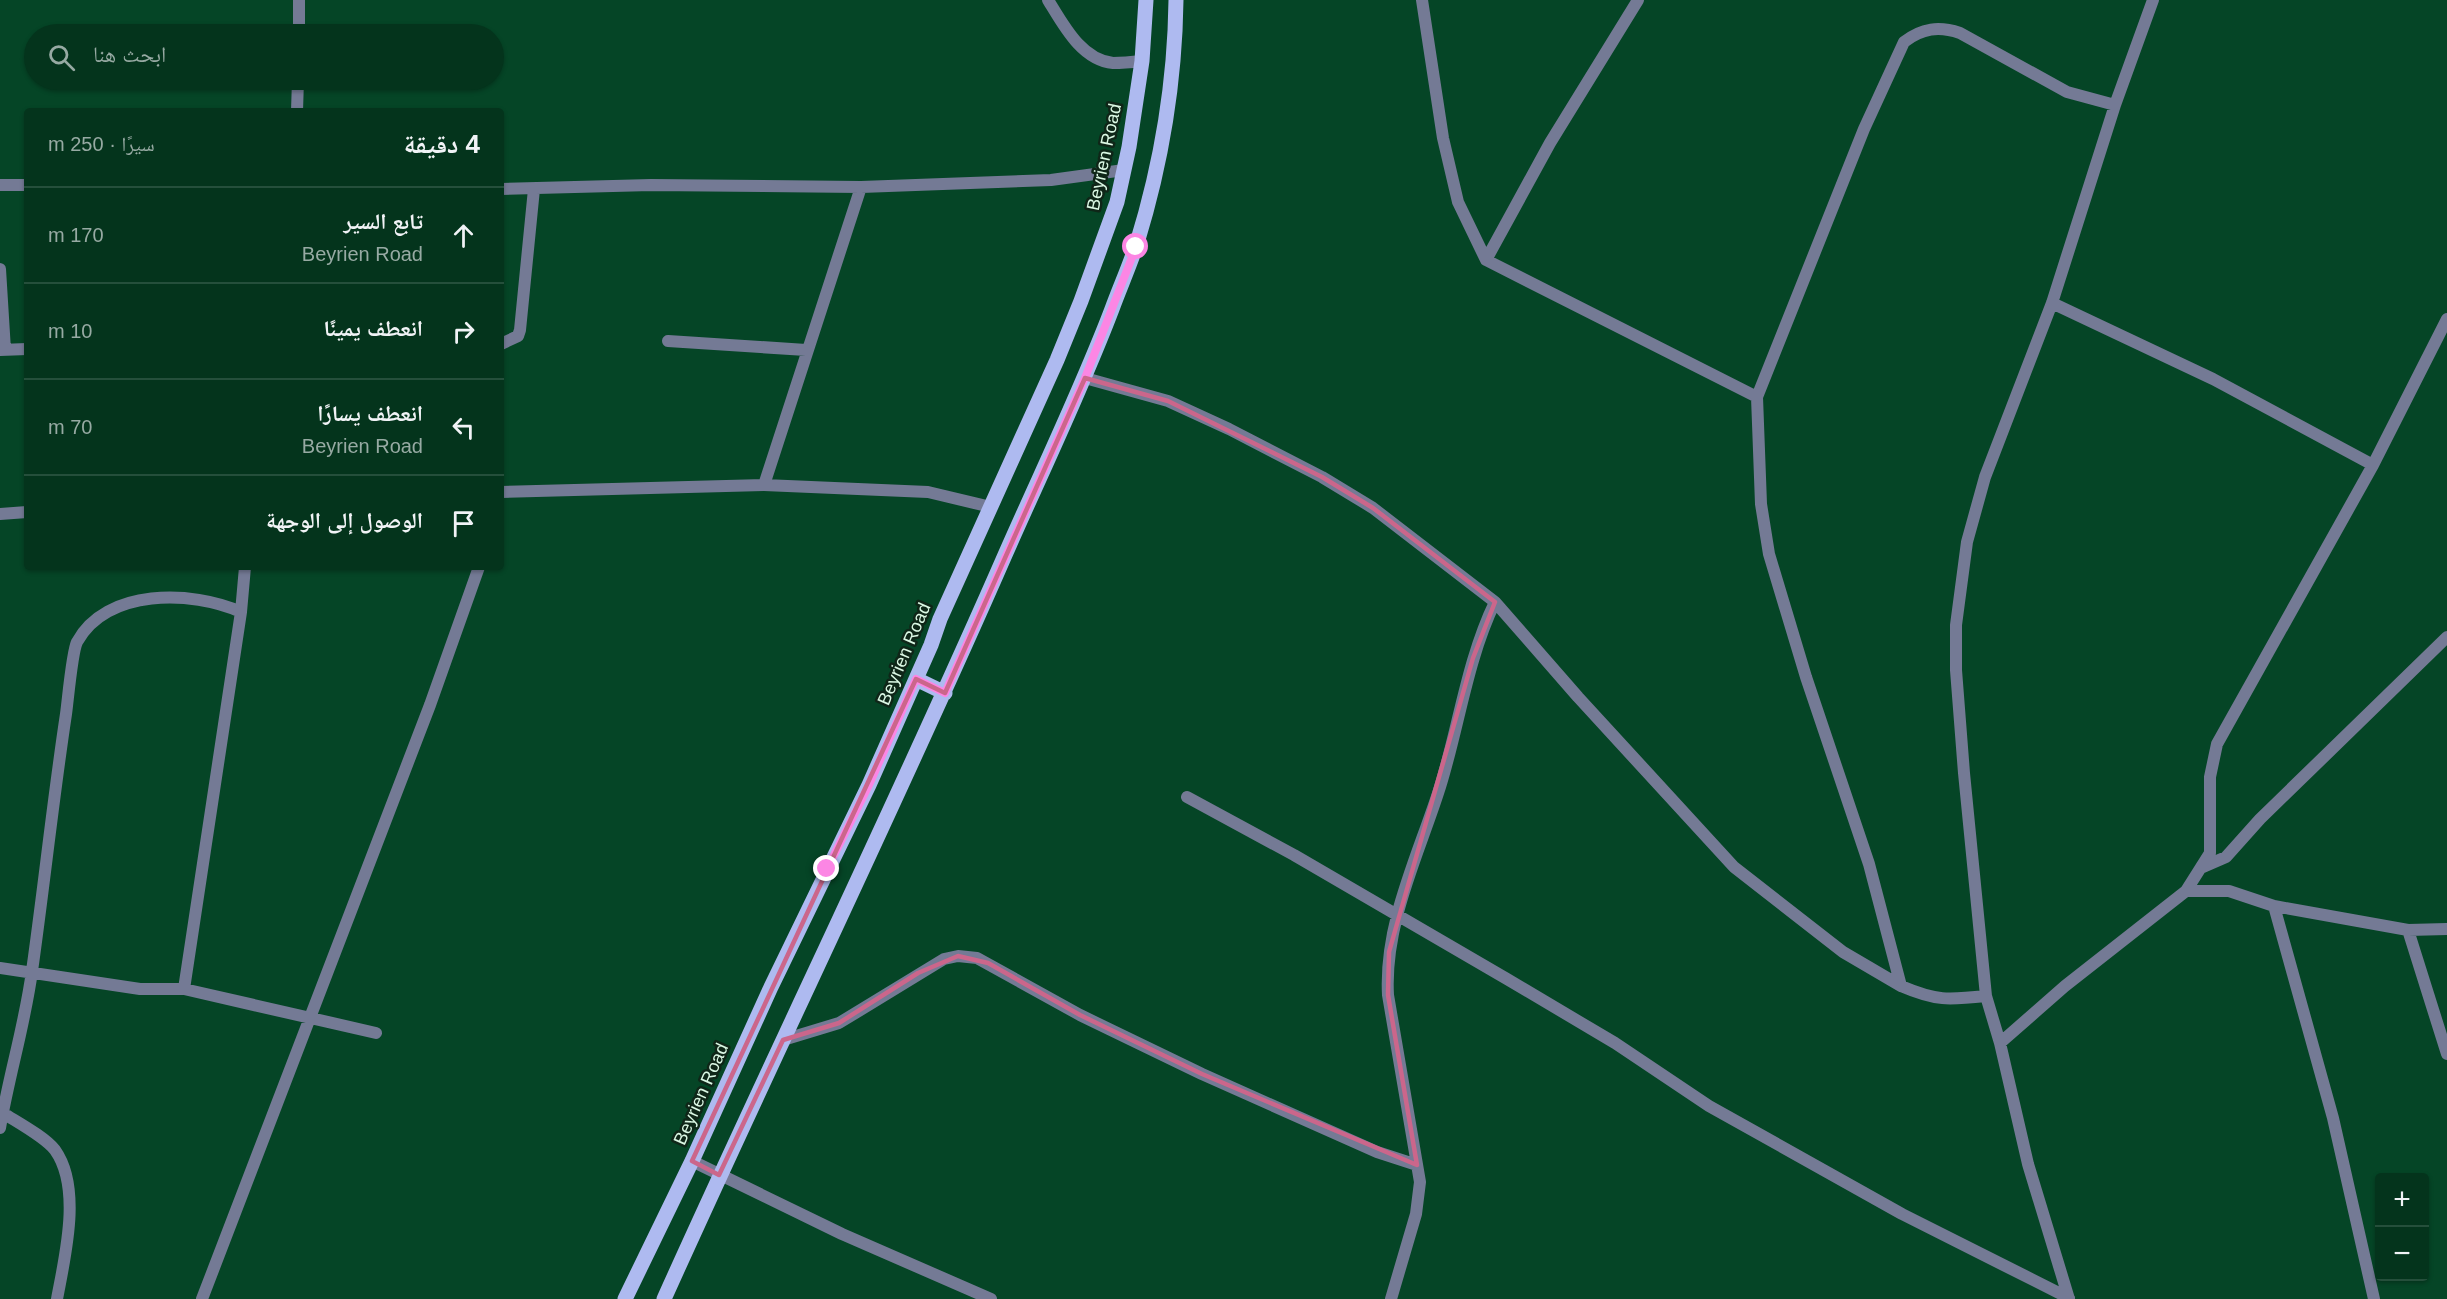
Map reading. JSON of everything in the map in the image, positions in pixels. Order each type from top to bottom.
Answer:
[{"type":"main road","name":"Beyrien Road","points":[[625,1299],[692,1161],[771,987],[869,785],[1081,301],[1117,202],[1124,170],[1142,61],[1146,0]]},
{"type":"main road","points":[[664,1299],[945,693],[1085,378],[1136,247],[1151,193],[1168,101],[1175,42],[1176,0]]},
{"type":"main road","points":[[916,679],[945,693]]},
{"type":"street","points":[[299,0],[299,24]]},
{"type":"street","points":[[1048,0],[1063,24],[1089,53],[1113,63],[1142,61]]},
{"type":"street","points":[[1422,0],[1443,138],[1458,202],[1486,260],[1757,397]]},
{"type":"street","points":[[1486,260],[1550,143],[1638,0]]},
{"type":"street","points":[[2069,1298],[2028,1164],[2000,1043],[1986,996],[1962,750],[1956,670],[1956,625],[1967,542],[1985,477],[2052,303],[2115,105],[2153,0]]},
{"type":"street","points":[[1900,986],[1869,864],[1806,676],[1769,554],[1761,504],[1757,397],[1864,129],[1904,42],[1914,34],[1932,28],[1946,28],[1960,33],[2067,92],[2115,105]]},
{"type":"street","points":[[297,108],[298,90]]},
{"type":"street","points":[[504,189],[651,185],[861,187],[1051,180],[1124,170]]},
{"type":"street","points":[[0,185],[24,185]]},
{"type":"street","points":[[764,485],[806,350],[861,187]]},
{"type":"street","points":[[504,343],[518,336],[520,330],[534,189]]},
{"type":"street","points":[[0,268],[3,350],[24,349]]},
{"type":"street","points":[[2052,303],[2213,379],[2373,465]]},
{"type":"street","points":[[2000,1043],[2065,986],[2186,891],[2203,867],[2210,853],[2210,777],[2217,744],[2373,465],[2447,319]]},
{"type":"street","points":[[668,341],[806,350]]},
{"type":"street","points":[[1085,378],[1168,401],[1229,429],[1322,477],[1373,508],[1495,602],[1578,697],[1734,867],[1843,952],[1900,986],[1927,997],[1952,999],[1986,996]]},
{"type":"street","points":[[504,492],[764,485],[928,492],[991,507]]},
{"type":"street","points":[[0,514],[24,512]]},
{"type":"street","points":[[184,989],[241,612],[245,570]]},
{"type":"street","points":[[202,1299],[430,705],[478,570]]},
{"type":"street","points":[[0,1128],[32,975],[49,827],[76,643],[99,616],[145,599],[187,596],[221,603],[241,612]]},
{"type":"street","points":[[1391,1299],[1416,1214],[1420,1182],[1388,995],[1389,952],[1407,880],[1440,787],[1473,658],[1495,602]]},
{"type":"street","points":[[2203,867],[2226,857],[2260,819],[2447,637]]},
{"type":"street","points":[[1187,797],[1294,855],[1615,1043],[1710,1106],[1902,1214],[2069,1298]]},
{"type":"street","points":[[2186,891],[2229,891],[2274,906],[2408,930],[2447,929]]},
{"type":"street","points":[[2274,906],[2333,1118],[2374,1299]]},
{"type":"street","points":[[2408,930],[2447,1054]]},
{"type":"street","points":[[783,1040],[839,1023],[944,959],[958,956],[977,958],[1080,1015],[1202,1074],[1377,1152],[1417,1166]]},
{"type":"street","points":[[0,968],[32,975],[140,989],[184,989],[376,1033]]},
{"type":"street","points":[[3,1113],[54,1149],[66,1170],[69,1201],[68,1237],[57,1299]]},
{"type":"street","points":[[692,1161],[842,1234],[991,1299]]},
{"type":"highlighted area","points":[[1085,378],[1168,401],[1322,477],[1373,508],[1495,602],[1473,658],[1389,952],[1388,995],[1417,1165],[1202,1074],[1080,1015],[988,963],[958,956],[918,973],[839,1023],[783,1040],[719,1175],[692,1161],[916,679],[945,693]]},
{"type":"route","points":[[827,869],[869,785],[916,679],[945,693],[1085,378],[1136,247]]}]
